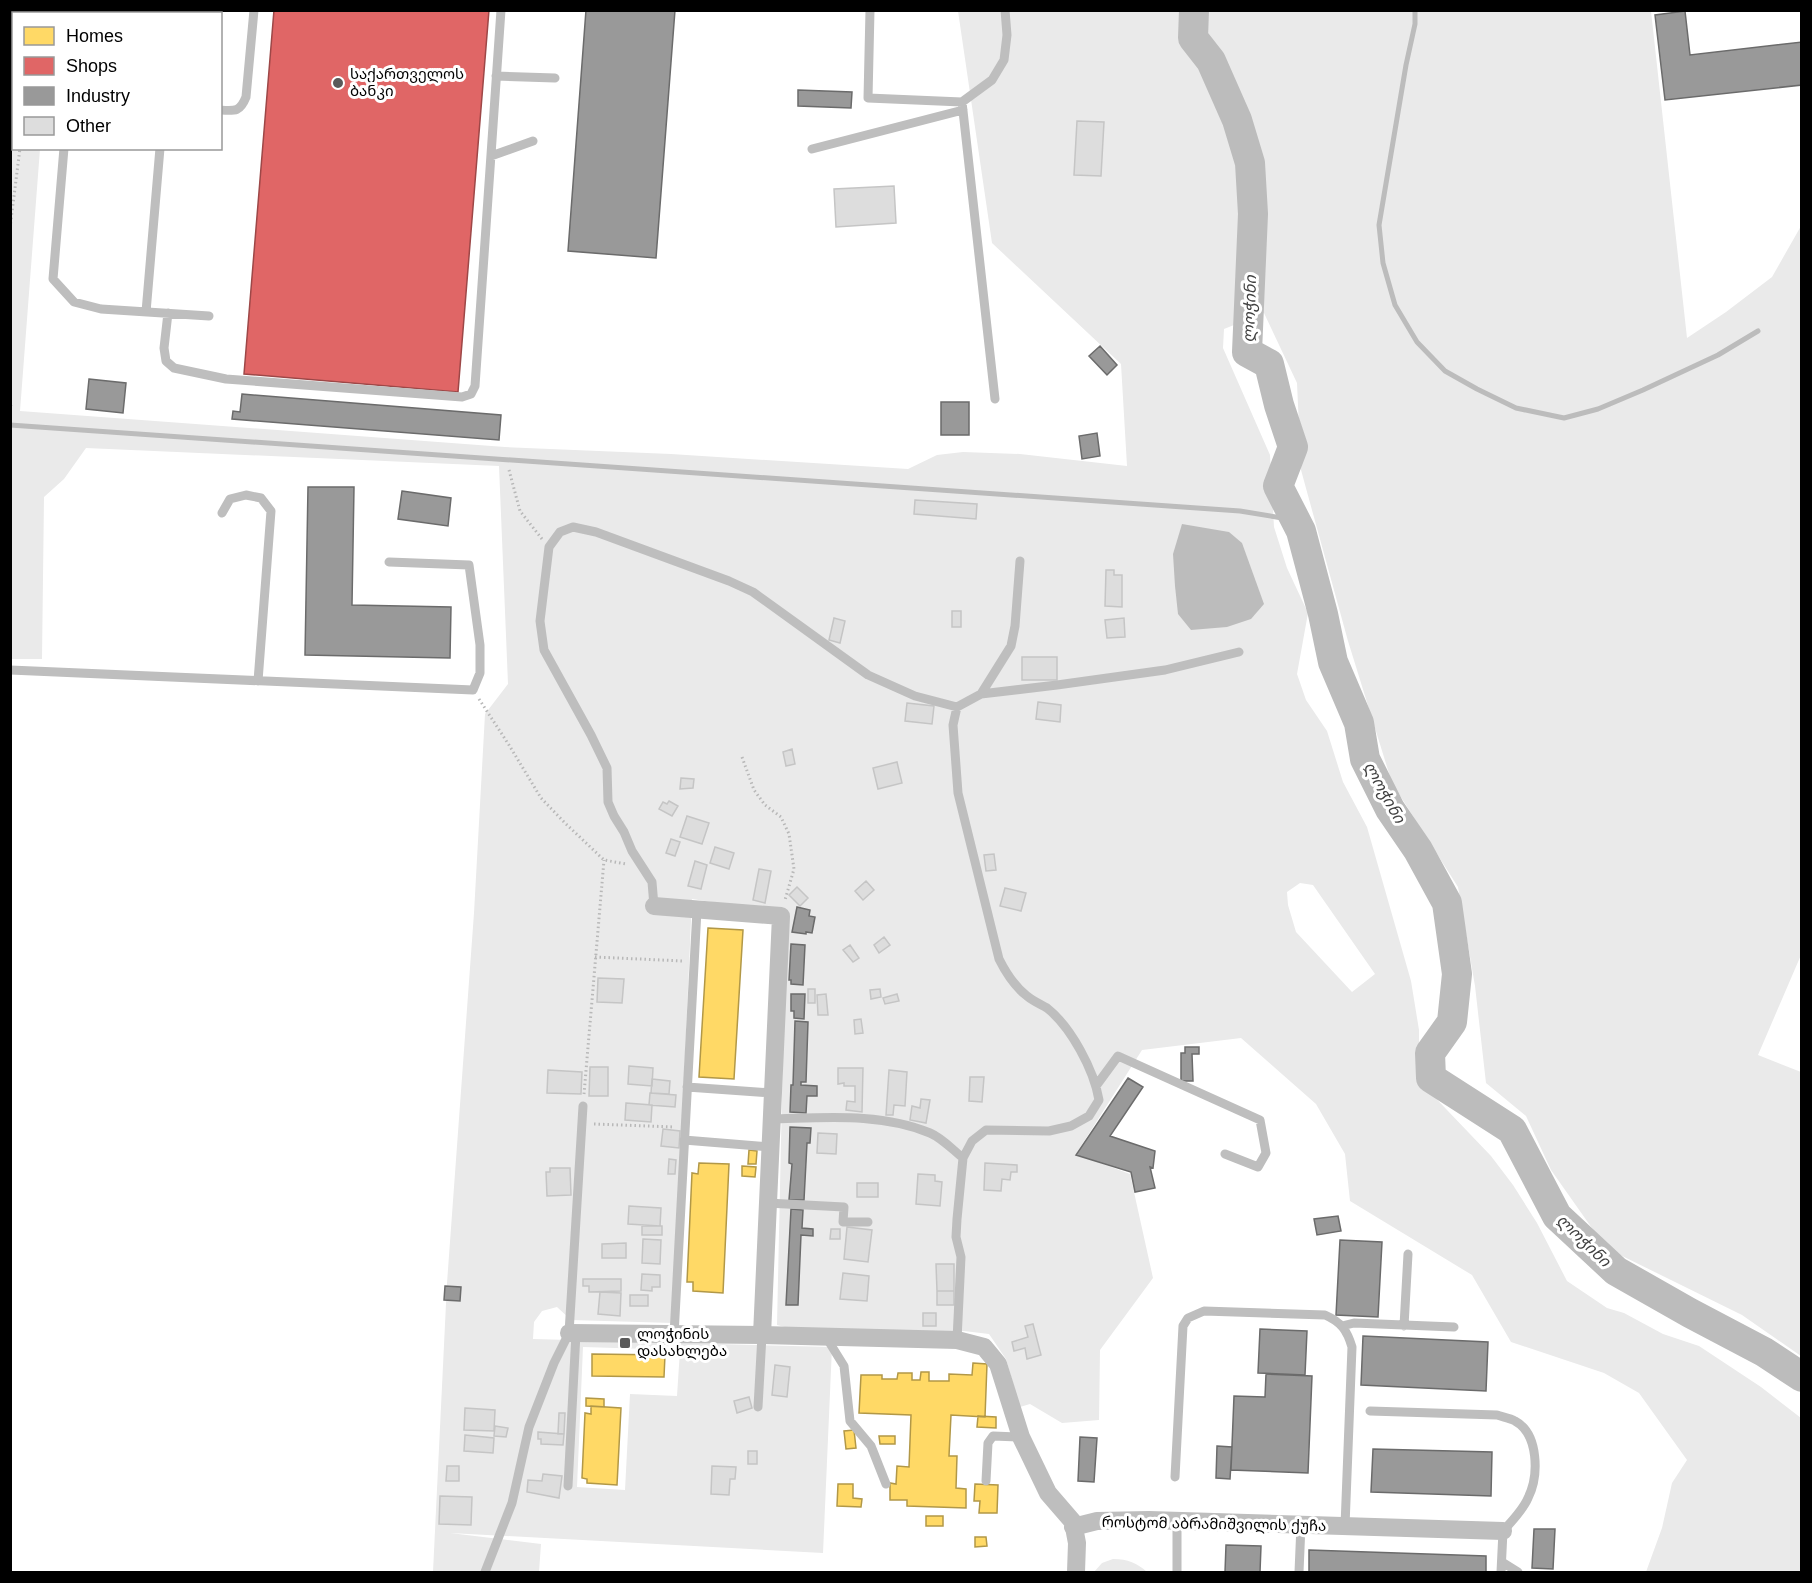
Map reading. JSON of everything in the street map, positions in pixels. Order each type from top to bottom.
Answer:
[{"type":"street","points":[[654,906],[781,916],[762,1335]]},
{"type":"street","points":[[573,1333],[957,1340],[984,1347],[998,1364],[1021,1437],[1048,1492],[1072,1522],[1077,1543],[1076,1572]]},
{"type":"street","name":"როსტომ აბრამიშვილის ქუჩა","points":[[1073,1527],[1097,1521],[1177,1521],[1503,1531]]},
{"type":"lane","points":[[222,110],[234,111],[242,107],[246,97],[254,10]]},
{"type":"lane","points":[[168,313],[166,361],[174,368],[225,379],[462,397],[471,394],[475,387],[501,10]]},
{"type":"lane","points":[[870,10],[868,98],[962,106]]},
{"type":"lane","points":[[812,149],[962,106],[992,80],[1004,60],[1007,35],[1005,10]]},
{"type":"lane","points":[[496,75],[555,78]]},
{"type":"lane","points":[[962,106],[995,399]]},
{"type":"lane","points":[[491,156],[533,141]]},
{"type":"lane","points":[[63,150],[53,279],[74,302],[101,309],[209,316]]},
{"type":"lane","points":[[146,312],[160,150]]},
{"type":"lane","points":[[222,513],[230,499],[246,495],[261,498],[271,511],[258,681]]},
{"type":"lane","points":[[654,906],[652,882],[608,802],[607,768],[544,650],[540,621],[549,548],[560,532],[573,527],[596,532],[729,581],[753,592],[868,675],[915,696],[957,707],[981,694],[1165,670],[1239,652]]},
{"type":"lane","points":[[981,694],[1011,646],[1015,626],[1020,561]]},
{"type":"lane","points":[[10,669],[473,690],[480,673],[480,645],[469,565],[389,562]]},
{"type":"lane","points":[[957,707],[952,725],[958,794],[999,959],[1008,976],[1026,996],[1047,1009],[1069,1030],[1096,1086],[1099,1100],[1089,1116],[1071,1126],[1049,1131],[986,1130],[972,1141],[963,1158],[957,1219],[956,1237],[961,1257],[957,1340]]},
{"type":"lane","points":[[674,1335],[697,910]]},
{"type":"lane","points":[[1096,1086],[1118,1056],[1260,1120],[1266,1153],[1258,1167],[1225,1154]]},
{"type":"lane","points":[[687,1087],[772,1093]]},
{"type":"lane","points":[[568,1486],[583,1106]]},
{"type":"lane","points":[[771,1119],[866,1118],[907,1125],[932,1133],[963,1158]]},
{"type":"lane","points":[[684,1140],[769,1147]]},
{"type":"lane","points":[[767,1203],[844,1207],[843,1222],[868,1222]]},
{"type":"lane","points":[[1404,1326],[1408,1254]]},
{"type":"lane","points":[[1175,1477],[1183,1326],[1188,1318],[1204,1311],[1325,1315],[1342,1326],[1348,1334],[1352,1347],[1345,1526]]},
{"type":"lane","points":[[1342,1326],[1354,1323],[1454,1328]]},
{"type":"lane","points":[[485,1572],[512,1503],[529,1427],[554,1363],[573,1333]]},
{"type":"lane","points":[[758,1407],[762,1335]]},
{"type":"lane","points":[[826,1337],[844,1366],[850,1420],[872,1446],[886,1484]]},
{"type":"lane","points":[[1370,1411],[1497,1415],[1517,1422],[1528,1434],[1532,1443],[1534,1476],[1528,1497],[1503,1531],[1501,1567],[1518,1572]]},
{"type":"lane","points":[[986,1481],[988,1443],[993,1436],[1021,1437]]},
{"type":"lane","points":[[1177,1521],[1177,1572]]},
{"type":"lane","points":[[1299,1572],[1301,1525]]},
{"type":"path","points":[[10,228],[20,150]]},
{"type":"path","points":[[509,470],[520,511],[549,548]]},
{"type":"path","points":[[473,690],[541,798],[565,824],[604,860],[618,864],[641,865]]},
{"type":"path","points":[[742,758],[754,790],[765,805],[781,817],[789,834],[794,869],[781,916]]},
{"type":"path","points":[[583,1106],[604,860]]},
{"type":"path","points":[[595,957],[694,962]]},
{"type":"path","points":[[582,1124],[685,1127]]},
{"type":"shaded area","points":[[10,11],[51,11],[12,12],[12,150],[40,150],[20,411],[505,447],[671,454],[908,469],[937,455],[963,452],[1020,454],[1127,466],[1121,364],[992,243],[958,11],[1651,11],[1687,338],[1772,277],[1801,226],[1801,955],[1758,1055],[1801,1072],[1801,1356],[1742,1315],[1606,1248],[1551,1170],[1526,1116],[1486,1083],[1475,986],[1458,887],[1392,783],[1348,641],[1301,470],[1297,383],[1264,313],[1224,329],[1223,348],[1270,455],[1274,527],[1287,568],[1308,613],[1297,674],[1306,700],[1327,731],[1343,782],[1367,827],[1411,981],[1419,1030],[1419,1066],[1425,1087],[1491,1156],[1513,1185],[1537,1223],[1567,1281],[1607,1308],[1624,1313],[1663,1334],[1699,1346],[1761,1387],[1801,1418],[1801,1572],[1646,1572],[1662,1528],[1672,1483],[1687,1460],[1639,1393],[1604,1373],[1511,1342],[1472,1275],[1350,1201],[1345,1154],[1316,1104],[1241,1038],[1142,1050],[1076,1154],[1130,1174],[1153,1278],[1100,1350],[1099,1420],[1062,1423],[1030,1404],[1020,1407],[1006,1359],[989,1334],[964,1331],[805,1332],[777,1325],[786,913],[692,899],[673,1323],[571,1320],[557,1307],[542,1311],[534,1322],[533,1339],[832,1347],[823,1553],[450,1533],[541,1544],[539,1572],[433,1572],[447,1283],[474,913],[485,714],[508,684],[499,466],[86,448],[64,479],[44,497],[42,659],[11,659]],"holes":[[[1300,883],[1313,885],[1375,974],[1352,992],[1296,932],[1288,905],[1287,892]],[[583,1347],[680,1350],[677,1396],[630,1394],[625,1490],[577,1487]]]},
{"type":"shaded area","points":[[1182,524],[1229,532],[1242,543],[1264,604],[1251,619],[1227,627],[1191,630],[1178,614],[1173,554]]},
{"type":"shaded area","points":[[1113,1559],[1132,1562],[1147,1572],[1094,1572],[1102,1563]]},
{"type":"building: Homes","points":[[708,928],[743,930],[734,1079],[699,1077]]},
{"type":"building: Homes","points":[[749,1150],[757,1151],[756,1164],[748,1164]]},
{"type":"building: Homes","points":[[699,1163],[729,1164],[723,1293],[693,1291],[693,1282],[687,1282],[692,1173],[698,1174]]},
{"type":"building: Homes","points":[[742,1166],[756,1167],[755,1177],[742,1176]]},
{"type":"building: Homes","points":[[592,1354],[665,1355],[664,1377],[592,1376]]},
{"type":"building: Homes","points":[[973,1363],[987,1364],[985,1417],[951,1415],[949,1456],[957,1456],[956,1488],[966,1489],[966,1508],[907,1506],[907,1500],[890,1500],[890,1483],[896,1484],[897,1466],[909,1467],[911,1415],[859,1413],[861,1375],[882,1375],[882,1379],[897,1379],[898,1373],[912,1373],[912,1380],[920,1380],[921,1372],[929,1372],[929,1381],[949,1381],[949,1374],[972,1375]]},
{"type":"building: Homes","points":[[586,1398],[604,1399],[604,1407],[586,1406]]},
{"type":"building: Homes","points":[[591,1406],[621,1408],[617,1485],[587,1483],[587,1479],[582,1478],[585,1413],[591,1414]]},
{"type":"building: Homes","points":[[978,1416],[996,1417],[996,1428],[977,1427]]},
{"type":"building: Homes","points":[[854,1430],[856,1448],[846,1449],[844,1431]]},
{"type":"building: Homes","points":[[879,1436],[895,1436],[895,1444],[880,1444]]},
{"type":"building: Homes","points":[[838,1484],[853,1484],[853,1498],[862,1499],[861,1507],[837,1506]]},
{"type":"building: Homes","points":[[975,1484],[998,1485],[997,1513],[979,1513],[980,1501],[974,1501]]},
{"type":"building: Homes","points":[[926,1516],[943,1516],[943,1526],[926,1526]]},
{"type":"building: Homes","points":[[975,1537],[986,1537],[987,1546],[975,1547]]},
{"type":"building: Shops","points":[[274,10],[489,10],[458,392],[244,374]]},
{"type":"building: Industry","points":[[118,10],[149,10],[149,12],[118,12]]},
{"type":"building: Industry","points":[[586,10],[675,10],[656,258],[568,251]]},
{"type":"building: Industry","points":[[1685,11],[1690,55],[1802,42],[1802,85],[1665,100],[1655,15]]},
{"type":"building: Industry","points":[[798,90],[852,92],[851,108],[798,106]]},
{"type":"building: Industry","points":[[1100,346],[1117,365],[1107,375],[1089,356]]},
{"type":"building: Industry","points":[[89,379],[126,383],[123,413],[86,409]]},
{"type":"building: Industry","points":[[242,394],[501,415],[499,440],[232,419],[233,411],[240,412]]},
{"type":"building: Industry","points":[[941,402],[969,402],[969,435],[941,435]]},
{"type":"building: Industry","points":[[1097,433],[1100,456],[1082,459],[1079,436]]},
{"type":"building: Industry","points":[[308,487],[354,487],[352,605],[451,607],[450,658],[305,655]]},
{"type":"building: Industry","points":[[402,491],[451,498],[448,526],[398,519]]},
{"type":"building: Industry","points":[[797,907],[810,910],[809,916],[815,917],[812,933],[792,932]]},
{"type":"building: Industry","points":[[791,944],[805,945],[803,985],[791,984],[789,980]]},
{"type":"building: Industry","points":[[791,994],[805,994],[804,1019],[794,1018],[794,1011],[791,1011]]},
{"type":"building: Industry","points":[[795,1021],[808,1022],[806,1082],[801,1082],[801,1085],[817,1086],[817,1096],[807,1096],[806,1113],[790,1112]]},
{"type":"building: Industry","points":[[1185,1047],[1199,1047],[1199,1054],[1192,1054],[1193,1081],[1181,1081],[1181,1053],[1185,1053]]},
{"type":"building: Industry","points":[[1128,1078],[1143,1087],[1110,1136],[1155,1151],[1153,1168],[1150,1167],[1155,1188],[1135,1192],[1131,1172],[1076,1155]]},
{"type":"building: Industry","points":[[790,1127],[811,1128],[810,1143],[807,1143],[804,1200],[789,1200],[792,1164],[789,1163]]},
{"type":"building: Industry","points":[[791,1209],[803,1210],[802,1228],[813,1229],[813,1236],[801,1235],[798,1305],[786,1305]]},
{"type":"building: Industry","points":[[1338,1216],[1341,1231],[1317,1235],[1314,1219]]},
{"type":"building: Industry","points":[[1340,1240],[1382,1242],[1378,1317],[1336,1315]]},
{"type":"building: Industry","points":[[445,1286],[461,1287],[460,1301],[444,1300]]},
{"type":"building: Industry","points":[[1260,1329],[1307,1331],[1305,1375],[1258,1373]]},
{"type":"building: Industry","points":[[1363,1336],[1488,1342],[1486,1391],[1361,1385]]},
{"type":"building: Industry","points":[[1266,1374],[1312,1376],[1308,1473],[1231,1470],[1234,1396],[1265,1397]]},
{"type":"building: Industry","points":[[1080,1437],[1097,1438],[1094,1482],[1078,1481]]},
{"type":"building: Industry","points":[[1217,1446],[1232,1447],[1230,1479],[1216,1478]]},
{"type":"building: Industry","points":[[1373,1449],[1492,1452],[1491,1496],[1371,1492]]},
{"type":"building: Industry","points":[[1534,1529],[1555,1529],[1553,1569],[1532,1568]]},
{"type":"building: Industry","points":[[1226,1545],[1261,1546],[1260,1572],[1225,1572]]},
{"type":"building: Industry","points":[[1309,1550],[1486,1556],[1486,1572],[1309,1572]]},
{"type":"building: Other","points":[[1077,121],[1104,122],[1101,176],[1074,175]]},
{"type":"building: Other","points":[[894,186],[896,223],[836,227],[834,189]]},
{"type":"building: Other","points":[[915,500],[977,504],[976,519],[914,514]]},
{"type":"building: Other","points":[[1106,570],[1114,570],[1114,575],[1122,575],[1122,607],[1105,606]]},
{"type":"building: Other","points":[[952,611],[961,611],[961,627],[952,627]]},
{"type":"building: Other","points":[[834,618],[845,621],[840,643],[829,640]]},
{"type":"building: Other","points":[[1124,618],[1125,637],[1107,638],[1105,620]]},
{"type":"building: Other","points":[[1022,657],[1057,657],[1057,680],[1022,680]]},
{"type":"building: Other","points":[[1038,702],[1061,705],[1060,722],[1036,719]]},
{"type":"building: Other","points":[[907,703],[934,706],[932,724],[905,721]]},
{"type":"building: Other","points":[[792,749],[795,764],[786,766],[783,752]]},
{"type":"building: Other","points":[[897,762],[902,783],[878,789],[873,768]]},
{"type":"building: Other","points":[[681,778],[694,779],[693,788],[680,789]]},
{"type":"building: Other","points":[[669,801],[678,806],[672,816],[659,809],[663,802],[667,804]]},
{"type":"building: Other","points":[[687,816],[709,823],[702,844],[680,837]]},
{"type":"building: Other","points":[[671,839],[680,842],[675,856],[666,853]]},
{"type":"building: Other","points":[[715,847],[734,853],[729,869],[710,863]]},
{"type":"building: Other","points":[[994,854],[996,870],[986,871],[984,855]]},
{"type":"building: Other","points":[[695,861],[707,865],[701,889],[688,886]]},
{"type":"building: Other","points":[[759,869],[771,871],[765,903],[753,900]]},
{"type":"building: Other","points":[[866,881],[874,890],[863,900],[855,891]]},
{"type":"building: Other","points":[[797,887],[808,898],[800,906],[789,895]]},
{"type":"building: Other","points":[[1005,888],[1026,893],[1021,911],[1000,906]]},
{"type":"building: Other","points":[[884,937],[890,945],[879,953],[874,945]]},
{"type":"building: Other","points":[[850,945],[859,958],[853,962],[843,950]]},
{"type":"building: Other","points":[[598,978],[624,979],[622,1003],[597,1002]]},
{"type":"building: Other","points":[[808,989],[815,989],[815,1003],[808,1003]]},
{"type":"building: Other","points":[[880,989],[881,997],[871,999],[870,990]]},
{"type":"building: Other","points":[[826,994],[828,1015],[818,1015],[817,995]]},
{"type":"building: Other","points":[[897,994],[899,1001],[885,1004],[883,998]]},
{"type":"building: Other","points":[[861,1019],[863,1033],[855,1034],[854,1020]]},
{"type":"building: Other","points":[[629,1066],[653,1068],[652,1086],[628,1084]]},
{"type":"building: Other","points":[[590,1067],[608,1067],[608,1096],[589,1096]]},
{"type":"building: Other","points":[[838,1068],[863,1068],[862,1112],[846,1110],[847,1101],[855,1102],[855,1086],[838,1084]]},
{"type":"building: Other","points":[[548,1070],[582,1072],[581,1094],[547,1093]]},
{"type":"building: Other","points":[[889,1070],[907,1072],[905,1106],[894,1105],[893,1115],[886,1115]]},
{"type":"building: Other","points":[[970,1077],[984,1077],[982,1102],[969,1101]]},
{"type":"building: Other","points":[[652,1079],[670,1081],[669,1094],[651,1093]]},
{"type":"building: Other","points":[[650,1093],[676,1095],[675,1107],[649,1105]]},
{"type":"building: Other","points":[[921,1099],[930,1100],[926,1123],[910,1120],[912,1106],[920,1108]]},
{"type":"building: Other","points":[[626,1103],[652,1105],[651,1122],[625,1120]]},
{"type":"building: Other","points":[[663,1129],[680,1131],[679,1148],[661,1146]]},
{"type":"building: Other","points":[[818,1133],[837,1134],[836,1154],[817,1153]]},
{"type":"building: Other","points":[[669,1159],[676,1160],[675,1174],[668,1174]]},
{"type":"building: Other","points":[[985,1163],[1017,1165],[1017,1172],[1011,1172],[1010,1180],[1002,1179],[1001,1191],[984,1190]]},
{"type":"building: Other","points":[[550,1168],[570,1168],[571,1195],[547,1196],[546,1172],[550,1172]]},
{"type":"building: Other","points":[[918,1174],[935,1175],[935,1181],[942,1182],[940,1206],[916,1204]]},
{"type":"building: Other","points":[[857,1183],[878,1183],[878,1197],[857,1197]]},
{"type":"building: Other","points":[[629,1206],[661,1208],[660,1226],[628,1224]]},
{"type":"building: Other","points":[[642,1226],[662,1226],[662,1235],[642,1235]]},
{"type":"building: Other","points":[[847,1227],[872,1230],[868,1262],[844,1259]]},
{"type":"building: Other","points":[[831,1229],[840,1229],[840,1239],[830,1239]]},
{"type":"building: Other","points":[[643,1239],[661,1240],[660,1264],[642,1263]]},
{"type":"building: Other","points":[[626,1243],[626,1258],[602,1258],[602,1244]]},
{"type":"building: Other","points":[[936,1264],[954,1264],[954,1291],[937,1291]]},
{"type":"building: Other","points":[[843,1273],[869,1276],[867,1301],[840,1299]]},
{"type":"building: Other","points":[[642,1274],[660,1275],[660,1287],[652,1287],[652,1291],[641,1290]]},
{"type":"building: Other","points":[[583,1279],[621,1279],[621,1291],[589,1292],[589,1286],[583,1286]]},
{"type":"building: Other","points":[[937,1291],[954,1291],[954,1305],[937,1305]]},
{"type":"building: Other","points":[[600,1292],[621,1293],[620,1316],[598,1314]]},
{"type":"building: Other","points":[[630,1295],[648,1295],[648,1306],[630,1306]]},
{"type":"building: Other","points":[[923,1313],[936,1313],[936,1326],[923,1326]]},
{"type":"building: Other","points":[[1033,1324],[1041,1355],[1027,1359],[1025,1348],[1014,1351],[1012,1342],[1028,1337],[1025,1326]]},
{"type":"building: Other","points":[[775,1365],[790,1367],[787,1397],[772,1395]]},
{"type":"building: Other","points":[[749,1397],[752,1408],[737,1413],[734,1401]]},
{"type":"building: Other","points":[[465,1408],[495,1410],[494,1431],[464,1430]]},
{"type":"building: Other","points":[[559,1413],[565,1413],[564,1434],[558,1434]]},
{"type":"building: Other","points":[[495,1426],[508,1428],[506,1437],[494,1436]]},
{"type":"building: Other","points":[[538,1432],[564,1434],[563,1445],[541,1444]]},
{"type":"building: Other","points":[[465,1435],[494,1438],[493,1453],[464,1451]]},
{"type":"building: Other","points":[[748,1451],[757,1451],[757,1464],[748,1464]]},
{"type":"building: Other","points":[[447,1466],[459,1466],[459,1481],[446,1481]]},
{"type":"building: Other","points":[[712,1466],[736,1467],[735,1479],[730,1479],[729,1495],[711,1494]]},
{"type":"building: Other","points":[[543,1474],[562,1476],[559,1498],[527,1492],[528,1480],[542,1481]]},
{"type":"building: Other","points":[[440,1496],[472,1497],[471,1525],[439,1524]]},
{"type":"waterway","name":"ლოჭინი","points":[[1194,10],[1193,38],[1211,61],[1237,120],[1250,163],[1253,214],[1247,352],[1269,364],[1293,447],[1278,486],[1301,531],[1333,662],[1359,723],[1365,759],[1390,809],[1418,850],[1447,903],[1457,974],[1452,1022],[1430,1053],[1431,1078],[1512,1130],[1557,1216],[1616,1271],[1764,1352],[1802,1377]]},
{"type":"waterway","points":[[1415,10],[1415,24],[1379,225],[1383,263],[1395,305],[1417,342],[1445,371],[1516,408],[1564,418],[1598,409],[1643,390],[1718,355],[1758,331]]},
{"type":"waterway","points":[[10,425],[1240,511],[1282,518],[1301,531]]},
{"type":"place","name":"საქართველოს ბანკი","points":[[338,83]]},
{"type":"place","name":"ლოჭინის დასახლება","points":[[625,1343]]}]
